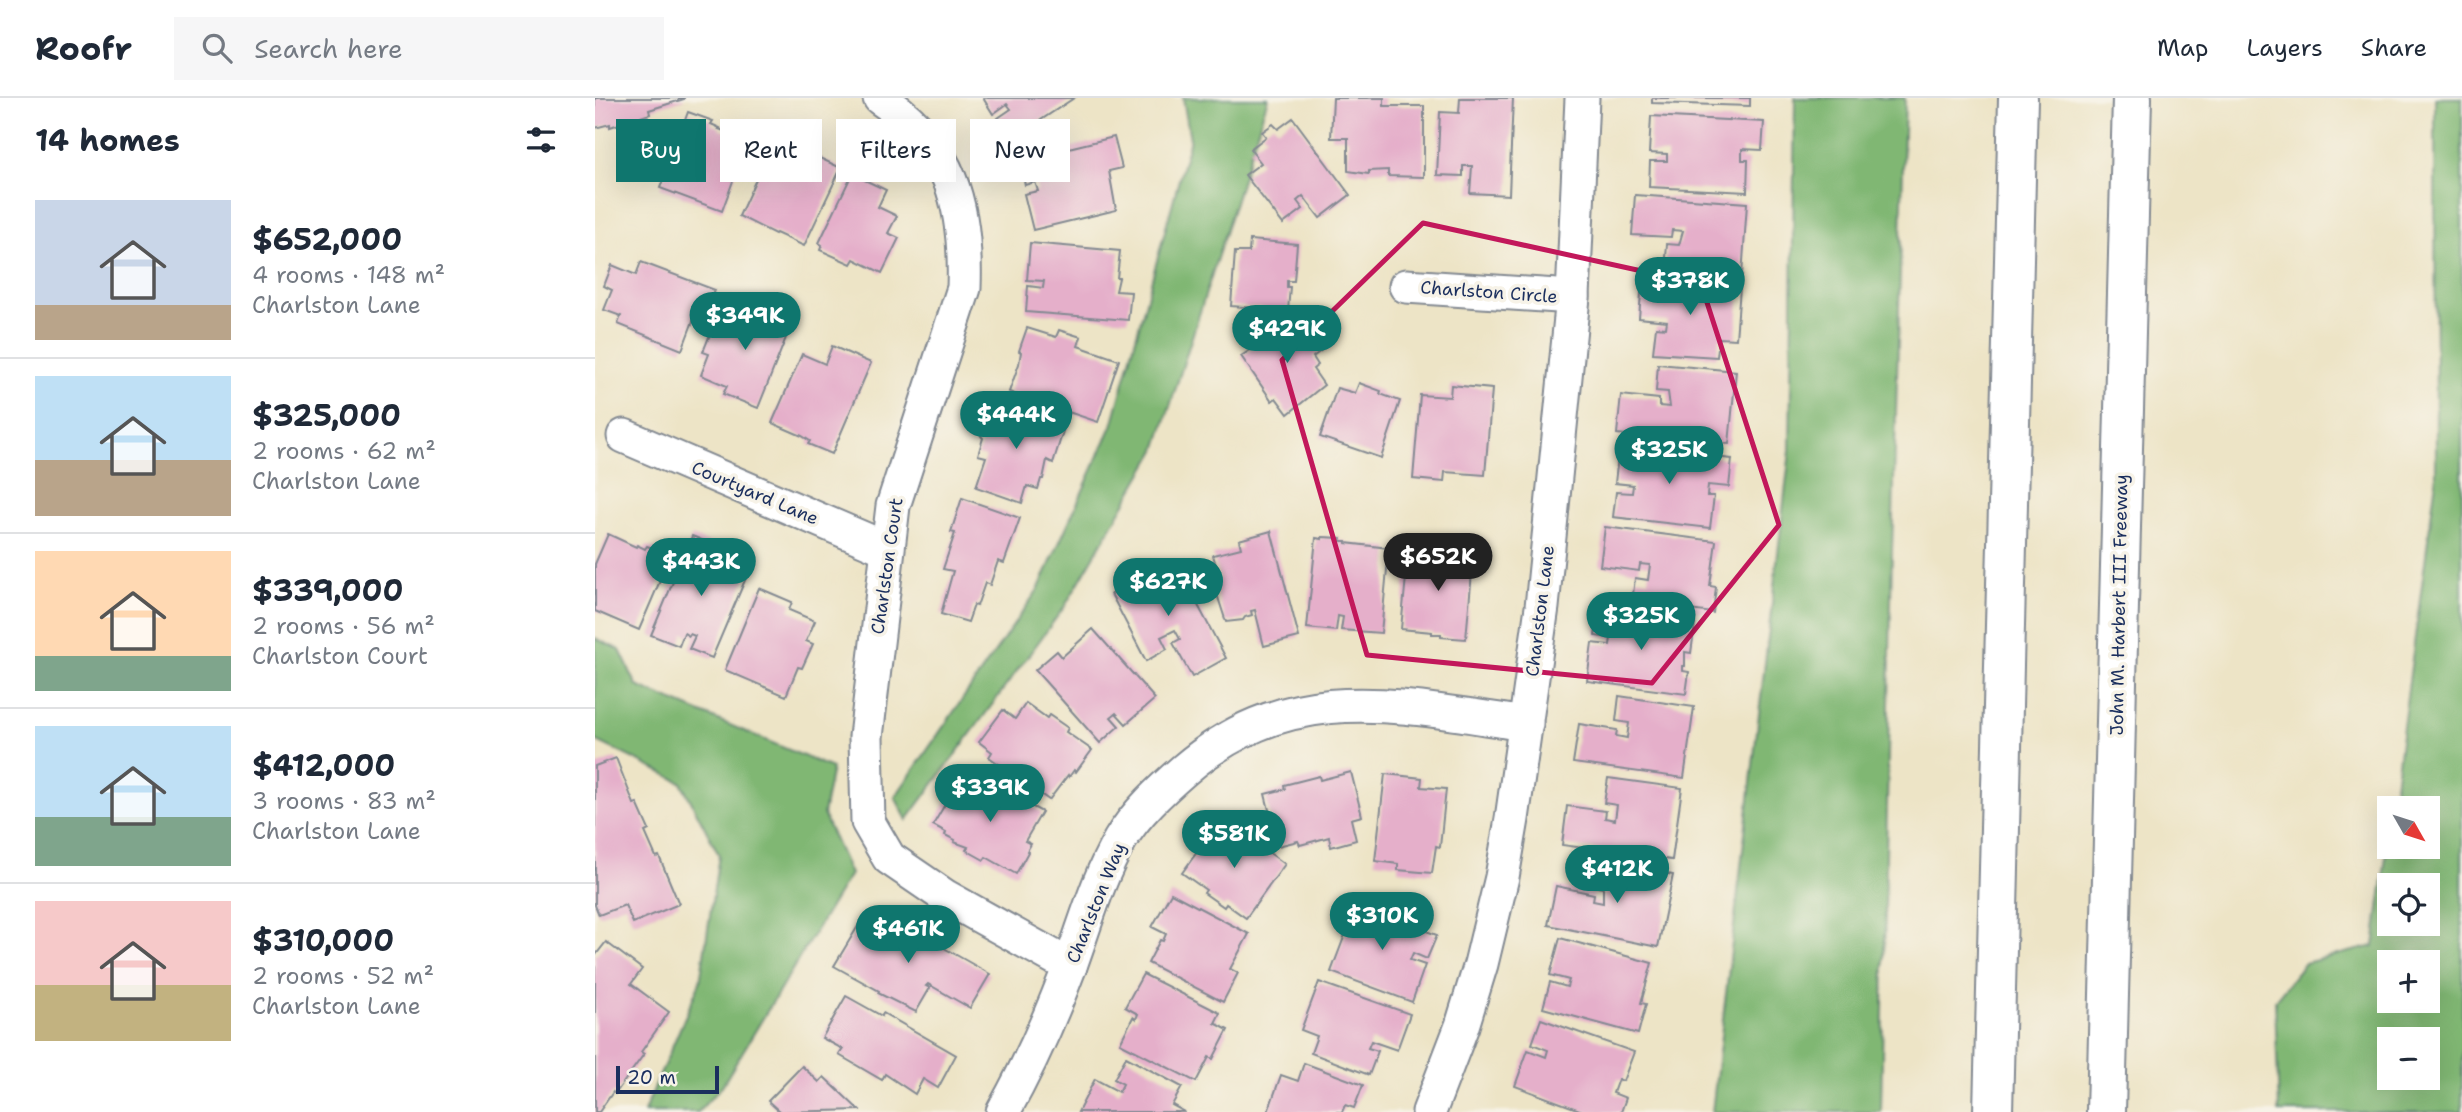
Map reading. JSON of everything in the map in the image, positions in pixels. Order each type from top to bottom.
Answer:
[{"type":"highway","points":[[1993,1112],[2018,98]]},
{"type":"highway","name":"John M. Harbert III Freeway","points":[[2106,1112],[2132,98]]},
{"type":"street","name":"Charlston Court","points":[[880,98],[919,131],[943,163],[962,216],[966,250],[964,288],[893,506],[866,737],[868,821],[888,858],[946,897],[1070,966]]},
{"type":"street","name":"Charlston Lane","points":[[1429,1112],[1462,1026],[1481,964],[1502,877],[1526,724],[1542,607],[1573,297],[1583,98]]},
{"type":"street","name":"Charlston Circle","points":[[1406,286],[1573,297]]},
{"type":"street","name":"Courtyard Lane","points":[[624,436],[887,549]]},
{"type":"street","name":"Charlston Way","points":[[1003,1112],[1045,1028],[1097,890],[1120,840],[1147,805],[1199,757],[1232,736],[1268,719],[1309,708],[1353,704],[1412,708],[1526,724]]},
{"type":"highlighted area","points":[[1423,223],[1701,284],[1779,525],[1652,683],[1367,655],[1282,360]]},
{"type":"green space","points":[[1183,98],[1268,98],[1156,450],[1065,606],[907,820],[895,797],[1039,588],[1112,426],[1190,139]]},
{"type":"green space","points":[[1795,98],[1905,98],[1892,551],[1881,1112],[1712,1112],[1790,451]]},
{"type":"green space","points":[[2435,98],[2462,98],[2462,1112],[2279,1112],[2275,1000],[2305,963],[2374,946],[2377,924],[2377,936],[2440,936],[2440,873],[2384,873],[2386,859],[2440,859],[2440,796],[2394,796],[2436,480]]},
{"type":"green space","points":[[595,638],[620,650],[637,686],[832,768],[823,814],[850,874],[722,1086],[698,1112],[644,1112],[700,982],[719,855],[681,782],[595,740]]},
{"type":"building","points":[[595,98],[684,98],[649,110],[650,114],[635,119],[616,119],[616,125],[595,128]]},
{"type":"building","points":[[983,98],[1074,98],[1042,119],[999,119],[1011,109],[1007,104],[993,114]]},
{"type":"building","points":[[1333,98],[1384,98],[1384,106],[1424,106],[1424,177],[1388,176],[1388,170],[1369,171],[1369,174],[1348,171],[1348,138],[1331,138]]},
{"type":"building","points":[[1460,98],[1513,98],[1509,195],[1470,193],[1472,166],[1463,166],[1463,176],[1437,175],[1440,112],[1459,113]]},
{"type":"building","points":[[1652,98],[1750,98],[1750,106],[1652,103]]},
{"type":"building","points":[[688,112],[713,121],[711,124],[720,128],[720,182],[733,182],[722,211],[660,188],[662,182],[706,182],[706,119],[685,119]]},
{"type":"building","points":[[1651,116],[1764,122],[1762,150],[1742,149],[1742,160],[1748,160],[1747,192],[1649,187],[1650,161],[1667,161],[1667,154],[1649,153]]},
{"type":"building","points":[[1293,118],[1350,195],[1320,218],[1303,196],[1297,201],[1303,209],[1283,224],[1245,175],[1261,163],[1250,149],[1266,137],[1262,132],[1273,124],[1278,129]]},
{"type":"building","points":[[1114,137],[1122,168],[1109,171],[1116,210],[1033,230],[1024,194],[1038,191],[1035,182],[1070,182],[1070,148]]},
{"type":"building","points":[[822,159],[836,166],[836,179],[804,246],[739,216],[755,182],[822,182]]},
{"type":"building","points":[[848,182],[869,182],[886,190],[878,207],[897,216],[888,233],[899,238],[882,273],[854,259],[851,264],[820,250],[822,245],[819,243]]},
{"type":"building","points":[[1635,195],[1747,203],[1742,276],[1665,271],[1667,244],[1679,245],[1683,231],[1672,230],[1671,237],[1632,235]]},
{"type":"building","points":[[1250,240],[1297,244],[1294,281],[1287,281],[1287,287],[1290,287],[1288,310],[1231,306],[1235,252],[1249,252]]},
{"type":"building","points":[[1030,243],[1120,251],[1116,291],[1131,292],[1128,320],[1026,312],[1028,286],[1043,288],[1044,281],[1027,280]]},
{"type":"building","points":[[641,262],[715,290],[702,324],[693,321],[682,350],[618,324],[621,316],[604,310],[612,290],[604,286],[612,265],[636,275]]},
{"type":"building","points":[[1642,281],[1740,288],[1736,339],[1719,338],[1717,357],[1653,353],[1656,327],[1666,328],[1667,321],[1639,318]]},
{"type":"building","points":[[730,300],[791,325],[758,408],[723,394],[727,386],[701,375],[709,354],[703,352],[713,327],[718,329]]},
{"type":"building","points":[[1301,318],[1323,349],[1313,357],[1318,365],[1313,369],[1324,385],[1288,414],[1276,398],[1272,401],[1241,356]]},
{"type":"building","points":[[1027,328],[1056,337],[1059,330],[1081,337],[1078,346],[1119,360],[1098,422],[1009,392]]},
{"type":"building","points":[[832,346],[871,363],[832,454],[808,444],[810,441],[802,436],[772,423],[802,354],[825,364]]},
{"type":"building","points":[[1658,364],[1736,371],[1729,444],[1617,434],[1621,395],[1659,399],[1659,406],[1670,407],[1668,392],[1656,391]]},
{"type":"building","points":[[1359,383],[1400,401],[1381,458],[1320,437],[1337,388],[1355,393]]},
{"type":"building","points":[[1451,385],[1492,389],[1485,475],[1445,472],[1444,482],[1413,479],[1420,395],[1450,397]]},
{"type":"building","points":[[993,401],[1065,425],[1053,463],[1047,460],[1038,489],[1027,486],[1022,503],[976,487],[986,457],[978,455],[983,438],[981,436]]},
{"type":"building","points":[[1619,447],[1732,459],[1729,487],[1708,485],[1707,496],[1714,496],[1710,528],[1613,517],[1616,492],[1632,493],[1633,485],[1615,483]]},
{"type":"building","points":[[962,498],[1020,518],[1004,563],[998,561],[990,585],[985,583],[968,622],[941,614],[953,571],[943,569],[955,533],[951,532]]},
{"type":"building","points":[[1605,527],[1716,541],[1710,586],[1716,587],[1713,613],[1632,603],[1635,578],[1648,580],[1650,565],[1640,564],[1639,571],[1600,566]]},
{"type":"building","points":[[1271,531],[1299,637],[1264,646],[1255,610],[1243,620],[1226,622],[1213,582],[1220,579],[1213,555],[1241,548],[1239,540]]},
{"type":"building","points":[[608,534],[636,547],[637,545],[645,549],[647,546],[671,555],[639,630],[595,611],[595,564]]},
{"type":"building","points":[[692,536],[727,550],[720,567],[727,570],[732,558],[751,566],[712,658],[689,649],[695,636],[690,634],[689,636],[684,633],[679,646],[651,635]]},
{"type":"building","points":[[1316,538],[1389,548],[1381,633],[1341,630],[1343,617],[1338,616],[1336,631],[1307,628]]},
{"type":"building","points":[[1431,542],[1454,544],[1453,559],[1473,561],[1466,639],[1401,629],[1408,556],[1430,558]]},
{"type":"building","points":[[1174,560],[1226,658],[1192,677],[1173,643],[1180,639],[1175,630],[1161,637],[1167,649],[1146,661],[1111,594]]},
{"type":"building","points":[[759,588],[792,602],[789,610],[815,621],[806,641],[813,644],[802,668],[798,667],[786,696],[725,670]]},
{"type":"building","points":[[1599,610],[1695,624],[1691,653],[1685,652],[1683,666],[1683,671],[1689,672],[1686,694],[1587,681],[1592,643],[1610,645],[1611,638],[1595,636]]},
{"type":"building","points":[[1093,629],[1155,699],[1126,724],[1116,713],[1111,717],[1119,726],[1100,743],[1035,670],[1057,651],[1062,657]]},
{"type":"building","points":[[1619,696],[1694,707],[1684,778],[1573,763],[1579,724],[1617,730],[1616,736],[1627,738],[1629,723],[1616,721]]},
{"type":"building","points":[[1026,703],[1047,718],[1049,715],[1068,728],[1066,732],[1092,750],[1076,772],[1074,770],[1069,777],[1068,775],[1049,800],[989,757],[992,752],[979,742],[1003,710],[1015,719]]},
{"type":"building","points":[[616,758],[634,804],[637,803],[649,830],[645,832],[656,857],[659,856],[679,904],[633,923],[625,905],[599,915],[595,905],[595,766]]},
{"type":"building","points":[[1351,772],[1362,816],[1351,819],[1356,840],[1331,847],[1329,837],[1300,845],[1298,841],[1278,846],[1265,794],[1285,789],[1284,785],[1319,776],[1320,780]]},
{"type":"building","points":[[1385,774],[1422,778],[1421,787],[1446,789],[1440,847],[1436,846],[1432,873],[1398,870],[1398,864],[1375,861]]},
{"type":"building","points":[[976,776],[1042,812],[1025,841],[1031,844],[1016,874],[986,857],[984,860],[966,850],[968,847],[954,842],[955,840],[945,835],[946,832],[933,825],[948,799],[960,806]]},
{"type":"building","points":[[1608,778],[1682,788],[1672,860],[1562,845],[1567,806],[1606,811],[1605,818],[1615,820],[1617,805],[1604,803]]},
{"type":"building","points":[[1224,821],[1285,864],[1246,918],[1204,893],[1206,890],[1182,873]]},
{"type":"building","points":[[1597,860],[1673,875],[1658,947],[1548,925],[1556,886],[1594,894],[1593,901],[1603,903],[1603,888],[1591,886]]},
{"type":"building","points":[[1171,893],[1249,934],[1230,969],[1238,973],[1223,1002],[1148,963],[1166,934],[1152,927]]},
{"type":"building","points":[[1349,902],[1437,935],[1427,959],[1413,953],[1410,960],[1425,965],[1412,1002],[1331,972],[1346,932],[1339,930]]},
{"type":"building","points":[[882,913],[990,974],[970,1008],[928,984],[926,986],[930,988],[916,1012],[834,966],[861,921],[871,927],[875,926]]},
{"type":"building","points":[[1560,938],[1652,963],[1641,1003],[1646,1004],[1638,1034],[1543,1008],[1550,982],[1567,987],[1569,980],[1550,975]]},
{"type":"building","points":[[606,942],[642,969],[631,984],[669,1012],[641,1052],[644,1054],[615,1094],[613,1092],[599,1112],[595,1112],[595,956]]},
{"type":"building","points":[[1143,974],[1220,1013],[1215,1023],[1228,1030],[1213,1059],[1209,1057],[1196,1082],[1120,1043],[1133,1017],[1136,1019],[1138,1014],[1125,1007]]},
{"type":"building","points":[[1319,982],[1410,1014],[1397,1050],[1371,1041],[1368,1048],[1378,1051],[1369,1075],[1311,1053],[1317,1036],[1301,1030]]},
{"type":"building","points":[[846,996],[882,1016],[883,1013],[956,1055],[938,1088],[923,1079],[915,1094],[885,1074],[882,1080],[839,1055],[843,1049],[822,1038]]},
{"type":"building","points":[[1541,1019],[1634,1052],[1623,1081],[1618,1079],[1613,1093],[1626,1098],[1621,1112],[1585,1112],[1515,1086],[1528,1050],[1546,1057],[1548,1050],[1532,1044]]},
{"type":"building","points":[[1126,1057],[1182,1087],[1172,1105],[1185,1112],[1078,1112],[1095,1079],[1119,1092],[1123,1084],[1114,1079]]},
{"type":"building","points":[[1304,1063],[1363,1085],[1354,1108],[1345,1105],[1342,1112],[1268,1112],[1281,1075],[1298,1081]]},
{"type":"building","points":[[802,1066],[819,1082],[824,1077],[859,1110],[780,1112],[768,1101]]}]
